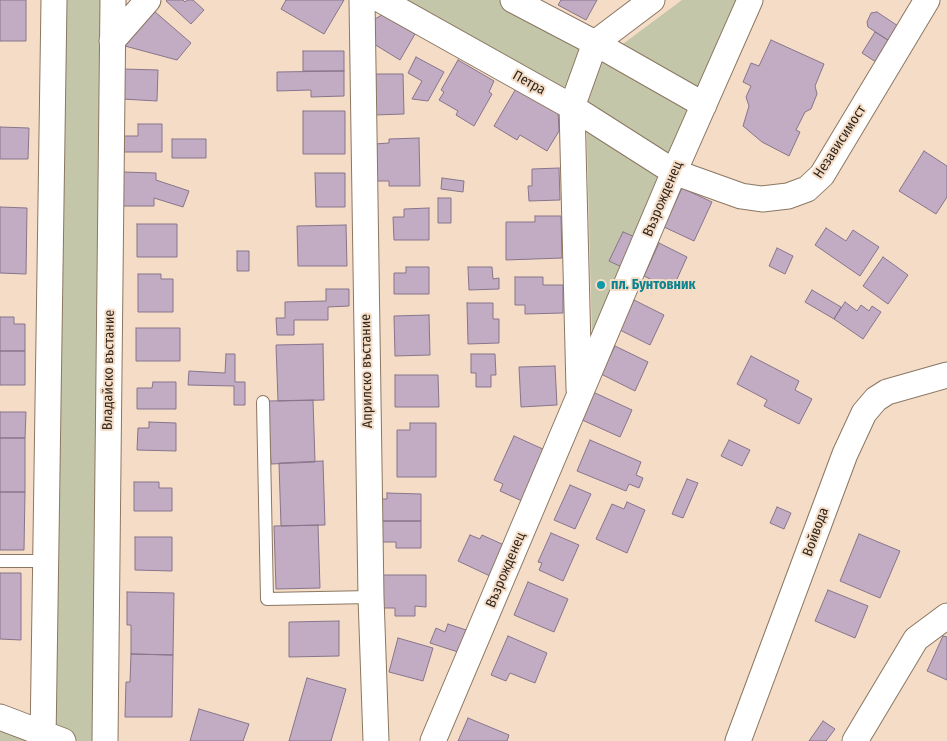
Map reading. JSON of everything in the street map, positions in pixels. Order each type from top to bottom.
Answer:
[{"type":"street","points":[[0,717],[50,739],[46,561],[54,0]]},
{"type":"street","name":"Владайско въстание","points":[[105,741],[112,41],[114,0]]},
{"type":"street","points":[[112,41],[148,0]]},
{"type":"street","name":"Априлско въстание","points":[[362,0],[371,597],[376,741]]},
{"type":"street","name":"Петра","points":[[381,0],[572,107],[674,172]]},
{"type":"street","points":[[513,0],[595,43],[704,105]]},
{"type":"street","points":[[595,43],[652,0]]},
{"type":"street","name":"Възрожденец","points":[[434,741],[674,172],[750,0]]},
{"type":"street","name":"Независимост","points":[[674,172],[741,196],[762,199],[788,196],[807,189],[822,175],[927,0]]},
{"type":"street","name":"Възрожденец","points":[[579,399],[572,107],[595,43]]},
{"type":"street","name":"Войвода","points":[[738,741],[845,454],[864,413],[876,399],[887,392],[947,375]]},
{"type":"street","points":[[855,741],[916,640],[947,616]]},
{"type":"lane","points":[[263,402],[267,599],[371,597]]},
{"type":"lane","points":[[0,561],[46,561]]},
{"type":"green space","points":[[54,0],[113,0],[105,741],[0,741],[0,717],[43,734]]},
{"type":"green space","name":"пл. Бунтовник","points":[[397,0],[500,0],[604,58],[682,0],[736,0],[666,159],[592,337],[586,108]]},
{"type":"building","points":[[0,0],[26,0],[26,41],[0,41]]},
{"type":"building","points":[[167,0],[183,0],[185,2],[193,0],[204,10],[191,24]]},
{"type":"building","points":[[286,0],[344,0],[324,34],[281,9]]},
{"type":"building","points":[[561,0],[597,0],[586,20],[558,5]]},
{"type":"building","points":[[154,11],[191,43],[177,60],[125,46]]},
{"type":"building","points":[[877,12],[901,28],[891,42],[868,27],[867,22],[871,13]]},
{"type":"building","points":[[382,15],[415,34],[400,60],[374,44],[373,20]]},
{"type":"building","points":[[875,32],[891,42],[879,64],[862,53]]},
{"type":"building","points":[[771,40],[824,64],[815,86],[817,94],[811,109],[805,112],[796,130],[800,132],[789,156],[762,142],[743,126],[749,106],[746,97],[751,86],[743,82],[751,63],[759,66]]},
{"type":"building","points":[[303,51],[344,51],[344,71],[303,71]]},
{"type":"building","points":[[416,57],[444,72],[428,101],[412,99],[422,81],[408,73]]},
{"type":"building","points":[[458,60],[494,81],[489,92],[492,94],[474,126],[456,115],[458,111],[439,100],[444,92],[441,90]]},
{"type":"building","points":[[123,69],[158,70],[157,101],[122,99]]},
{"type":"building","points":[[344,71],[344,96],[311,97],[311,90],[277,91],[277,72]]},
{"type":"building","points":[[373,74],[403,74],[404,114],[374,115]]},
{"type":"building","points":[[517,87],[558,111],[559,131],[547,151],[520,135],[517,140],[494,126]]},
{"type":"building","points":[[303,111],[345,111],[345,154],[303,154]]},
{"type":"building","points":[[138,124],[162,124],[162,152],[124,152],[124,136],[138,136]]},
{"type":"building","points":[[0,127],[29,128],[28,159],[0,159]]},
{"type":"building","points":[[419,138],[420,186],[389,186],[389,181],[376,181],[375,144],[389,143],[389,139]]},
{"type":"building","points":[[172,139],[206,139],[206,158],[172,158]]},
{"type":"building","points":[[924,151],[947,166],[947,197],[936,214],[899,191]]},
{"type":"building","points":[[559,168],[560,200],[529,201],[528,186],[532,186],[532,169]]},
{"type":"building","points":[[123,172],[156,173],[156,180],[189,191],[183,207],[154,198],[154,206],[122,206]]},
{"type":"building","points":[[315,173],[345,173],[345,207],[316,207]]},
{"type":"building","points":[[442,178],[464,181],[463,192],[441,189]]},
{"type":"building","points":[[682,188],[712,202],[694,241],[664,227]]},
{"type":"building","points":[[438,198],[451,198],[451,223],[438,223]]},
{"type":"building","points":[[0,207],[27,208],[26,274],[0,273]]},
{"type":"building","points":[[429,208],[429,240],[394,240],[393,217],[404,217],[404,209]]},
{"type":"building","points":[[535,216],[561,216],[562,258],[506,260],[506,222],[535,222]]},
{"type":"building","points":[[137,224],[177,224],[177,257],[137,257]]},
{"type":"building","points":[[346,225],[347,266],[298,266],[297,226]]},
{"type":"building","points":[[826,228],[846,241],[853,230],[879,247],[860,276],[815,245]]},
{"type":"building","points":[[623,232],[640,239],[626,269],[609,261]]},
{"type":"building","points":[[659,243],[687,257],[672,290],[644,276]]},
{"type":"building","points":[[777,248],[793,256],[785,274],[769,266]]},
{"type":"building","points":[[237,251],[249,251],[249,271],[237,271]]},
{"type":"building","points":[[883,257],[908,275],[888,304],[863,286]]},
{"type":"building","points":[[406,267],[429,267],[429,294],[394,294],[394,273],[406,273]]},
{"type":"building","points":[[468,267],[492,267],[493,279],[499,278],[499,289],[469,290]]},
{"type":"building","points":[[138,274],[161,274],[161,279],[173,279],[173,312],[138,312]]},
{"type":"building","points":[[515,277],[543,277],[543,285],[563,285],[563,313],[525,314],[525,305],[515,305]]},
{"type":"building","points":[[326,289],[349,289],[349,306],[328,307],[328,320],[294,320],[294,335],[277,335],[276,318],[285,318],[285,302],[326,301]]},
{"type":"building","points":[[812,290],[841,307],[834,319],[805,302]]},
{"type":"building","points":[[634,300],[664,315],[650,345],[620,330]]},
{"type":"building","points":[[845,302],[857,311],[861,305],[869,311],[872,306],[881,312],[863,339],[834,319]]},
{"type":"building","points":[[467,303],[493,303],[493,319],[499,319],[499,343],[468,344]]},
{"type":"building","points":[[429,315],[430,355],[395,356],[394,316]]},
{"type":"building","points":[[0,317],[14,317],[14,324],[25,324],[25,351],[0,351]]},
{"type":"building","points":[[136,328],[180,328],[180,361],[136,361]]},
{"type":"building","points":[[323,344],[324,400],[278,401],[276,345]]},
{"type":"building","points":[[615,346],[648,362],[635,391],[601,374]]},
{"type":"building","points":[[0,351],[25,351],[25,385],[0,385]]},
{"type":"building","points":[[226,354],[235,354],[235,382],[245,382],[245,405],[234,405],[234,386],[188,385],[189,371],[225,373]]},
{"type":"building","points":[[471,354],[495,354],[496,375],[491,375],[491,387],[476,387],[476,373],[471,373]]},
{"type":"building","points":[[751,356],[799,381],[795,390],[812,399],[799,424],[764,406],[767,400],[737,384]]},
{"type":"building","points":[[555,366],[557,405],[521,407],[519,367]]},
{"type":"building","points":[[395,375],[438,375],[439,407],[395,407]]},
{"type":"building","points":[[153,382],[176,382],[176,409],[137,409],[137,388],[152,388]]},
{"type":"building","points":[[593,392],[632,410],[620,437],[580,419]]},
{"type":"building","points":[[313,400],[315,462],[271,464],[268,401]]},
{"type":"building","points":[[0,412],[26,412],[25,438],[0,438]]},
{"type":"building","points":[[149,422],[176,423],[176,451],[137,450],[138,428],[149,428]]},
{"type":"building","points":[[410,423],[436,423],[436,477],[397,477],[397,430],[410,430]]},
{"type":"building","points":[[514,436],[545,450],[522,501],[500,491],[503,484],[494,480]]},
{"type":"building","points":[[0,438],[25,438],[25,492],[0,492]]},
{"type":"building","points":[[590,440],[641,462],[636,475],[643,478],[639,488],[629,484],[626,491],[577,471]]},
{"type":"building","points":[[729,440],[750,450],[742,466],[721,456]]},
{"type":"building","points":[[323,461],[325,525],[281,526],[279,463]]},
{"type":"building","points":[[687,479],[698,483],[683,518],[672,514]]},
{"type":"building","points":[[134,482],[159,482],[159,488],[172,488],[172,511],[134,511]]},
{"type":"building","points":[[570,485],[591,494],[575,529],[554,520]]},
{"type":"building","points":[[0,492],[25,492],[24,550],[0,550]]},
{"type":"building","points":[[387,493],[421,494],[421,521],[382,521],[382,499],[387,499]]},
{"type":"building","points":[[627,502],[645,510],[627,553],[596,539],[612,504],[624,509]]},
{"type":"building","points":[[777,507],[791,513],[784,529],[770,523]]},
{"type":"building","points":[[382,521],[421,521],[421,548],[396,548],[396,542],[382,542]]},
{"type":"building","points":[[318,525],[320,588],[276,589],[274,526]]},
{"type":"building","points":[[551,533],[579,545],[563,581],[539,570],[542,563],[538,562]]},
{"type":"building","points":[[859,534],[900,551],[880,598],[840,581]]},
{"type":"building","points":[[470,535],[480,539],[482,535],[504,545],[490,576],[458,561]]},
{"type":"building","points":[[135,537],[172,537],[172,571],[135,570]]},
{"type":"building","points":[[0,573],[21,573],[21,640],[0,639]]},
{"type":"building","points":[[382,575],[426,575],[426,607],[415,606],[415,616],[395,616],[395,608],[383,608]]},
{"type":"building","points":[[528,582],[568,599],[554,632],[514,615]]},
{"type":"building","points":[[828,590],[868,606],[855,638],[815,621]]},
{"type":"building","points":[[127,592],[174,593],[173,655],[131,654],[131,625],[127,625]]},
{"type":"building","points":[[339,621],[339,656],[289,657],[289,622]]},
{"type":"building","points":[[448,624],[466,630],[458,652],[430,643],[436,628],[445,632]]},
{"type":"building","points":[[508,636],[547,653],[535,683],[510,673],[506,681],[491,675]]},
{"type":"building","points":[[943,636],[947,637],[947,680],[927,671]]},
{"type":"building","points":[[398,638],[433,648],[423,681],[389,672]]},
{"type":"building","points":[[131,654],[173,655],[172,717],[125,717],[126,682],[130,682]]},
{"type":"building","points":[[307,678],[346,689],[331,741],[289,741]]},
{"type":"building","points":[[199,709],[249,724],[243,741],[190,741]]},
{"type":"building","points":[[468,718],[509,735],[507,741],[458,741]]},
{"type":"building","points":[[823,721],[835,729],[826,741],[809,741]]},
{"type":"place","name":"пл. Бунтовник","points":[[601,285]]}]
